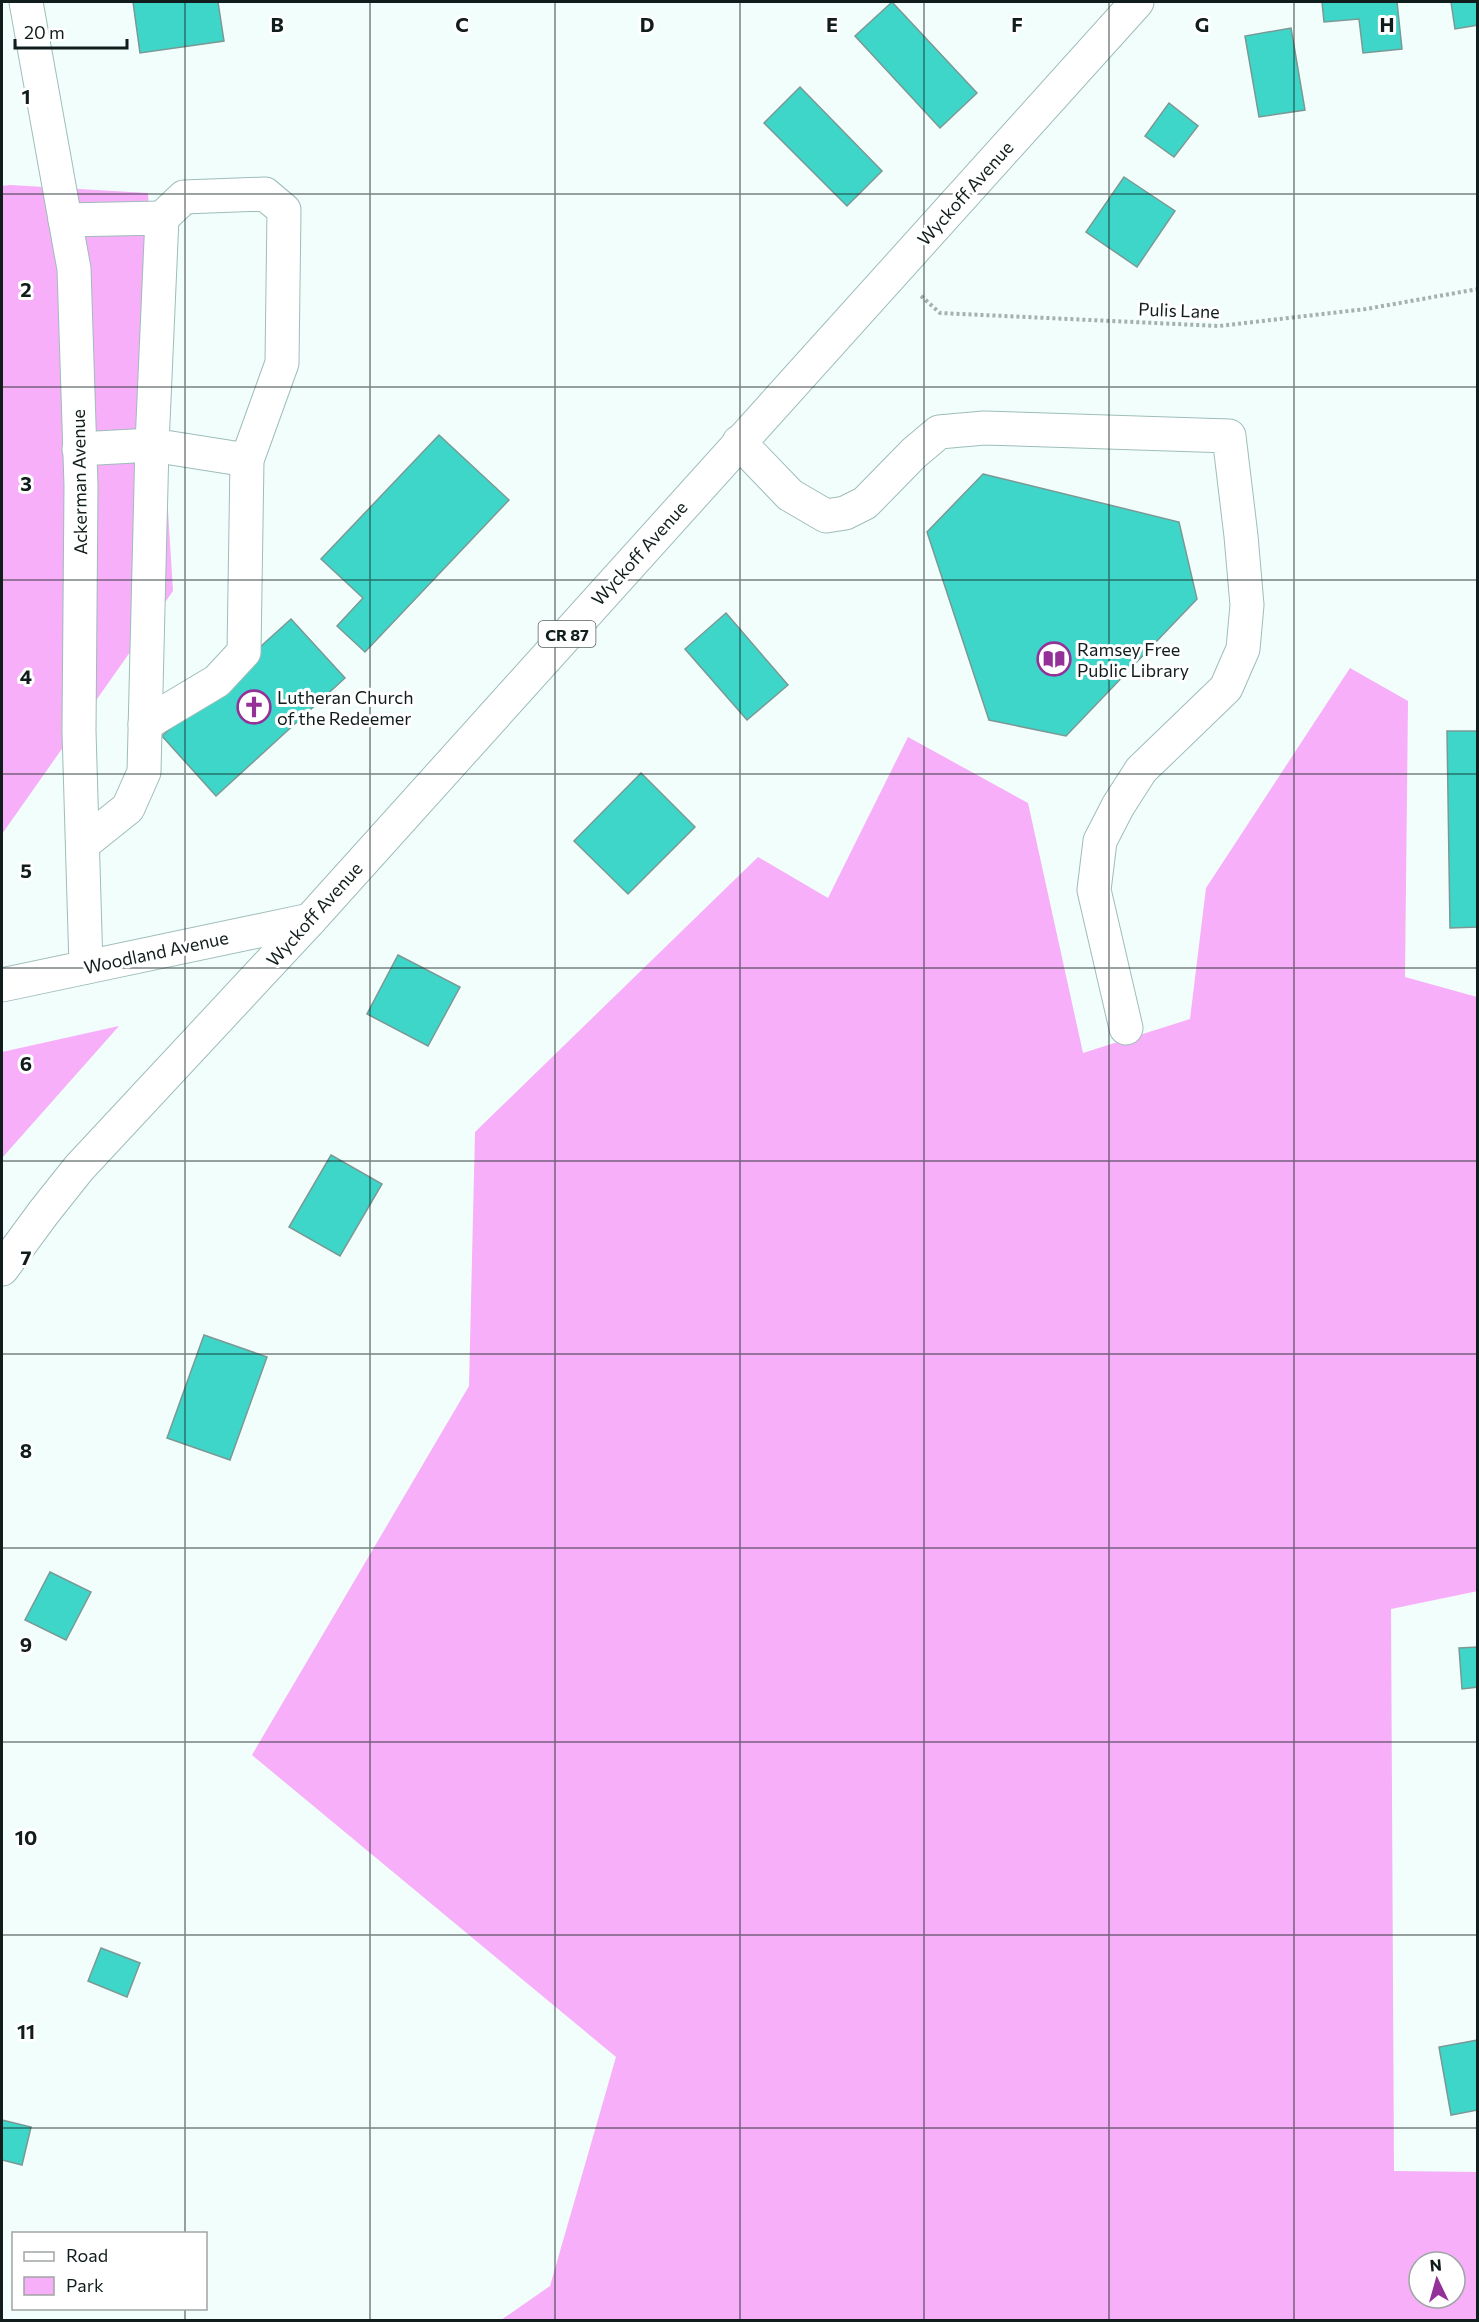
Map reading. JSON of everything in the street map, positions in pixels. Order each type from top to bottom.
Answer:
[{"type":"main road","name":"Ackerman Avenue","points":[[26,2],[74,269],[79,449],[79,730],[86,967]]},
{"type":"main road","name":"Wyckoff Avenue","points":[[2,1269],[79,1168],[310,920],[1137,2]]},
{"type":"main road","points":[[65,220],[162,218],[184,197],[265,194],[284,210],[282,363],[247,460],[244,652],[217,681],[145,724]]},
{"type":"main road","points":[[83,844],[128,808],[144,772],[152,445],[162,218]]},
{"type":"main road","points":[[739,442],[790,495],[826,516],[845,513],[865,503],[914,453],[939,432],[984,428],[1229,436],[1241,536],[1246,605],[1243,649],[1226,688],[1141,770],[1118,806],[1100,841],[1094,890],[1126,1028]]},
{"type":"main road","points":[[79,449],[152,445],[247,460]]},
{"type":"main road","name":"Woodland Avenue","points":[[2,986],[310,920]]},
{"type":"path","name":"Pulis Lane","points":[[894,272],[940,313],[1219,326],[1366,309],[1478,288]]},
{"type":"green space","points":[[2,186],[148,193],[173,591],[2,834]]},
{"type":"green space","points":[[1350,668],[1408,701],[1405,977],[1477,997],[1478,1591],[1391,1609],[1394,2171],[1477,2172],[1477,2320],[501,2320],[550,2286],[616,2057],[252,1755],[469,1386],[475,1132],[758,857],[828,898],[908,737],[1028,803],[1083,1053],[1190,1019],[1206,888]]},
{"type":"green space","points":[[119,1026],[2,1158],[2,1052]]},
{"type":"building","points":[[133,2],[218,2],[224,41],[140,53]]},
{"type":"building","points":[[892,2],[977,93],[940,128],[855,36]]},
{"type":"building","points":[[1322,2],[1397,2],[1402,49],[1363,53],[1359,19],[1324,22]]},
{"type":"building","points":[[1451,2],[1478,2],[1478,25],[1455,29]]},
{"type":"building","points":[[1291,28],[1305,110],[1259,117],[1245,36]]},
{"type":"building","points":[[800,87],[882,171],[847,206],[764,123]]},
{"type":"building","points":[[1169,103],[1198,126],[1174,157],[1145,136]]},
{"type":"building","points":[[1124,177],[1175,211],[1137,267],[1086,232]]},
{"type":"building","points":[[439,435],[509,500],[365,652],[337,626],[363,598],[321,559]]},
{"type":"building","name":"Ramsey Free Public Library","points":[[983,474],[1179,522],[1197,599],[1066,736],[989,720],[927,532]]},
{"type":"building","points":[[726,613],[788,685],[747,720],[685,649]]},
{"type":"building","name":"Lutheran Church of the Redeemer","points":[[291,619],[345,678],[216,796],[162,736]]},
{"type":"building","points":[[1447,731],[1478,731],[1478,927],[1450,928]]},
{"type":"building","points":[[641,773],[695,827],[628,894],[574,841]]},
{"type":"building","points":[[398,955],[460,987],[428,1046],[367,1014]]},
{"type":"building","points":[[331,1155],[382,1184],[340,1256],[289,1227]]},
{"type":"building","points":[[204,1335],[267,1357],[230,1460],[167,1438]]},
{"type":"building","points":[[50,1572],[91,1592],[66,1640],[25,1620]]},
{"type":"building","points":[[1478,1647],[1478,1687],[1462,1689],[1459,1648]]},
{"type":"building","points":[[101,1948],[140,1963],[127,1997],[88,1981]]},
{"type":"building","points":[[1478,2040],[1478,2110],[1451,2115],[1439,2047]]},
{"type":"building","points":[[2,2120],[31,2127],[22,2165],[2,2160]]},
{"type":"place","name":"Ramsey Free Public Library","points":[[1054,659]]},
{"type":"place","name":"Lutheran Church of the Redeemer","points":[[254,707]]}]
